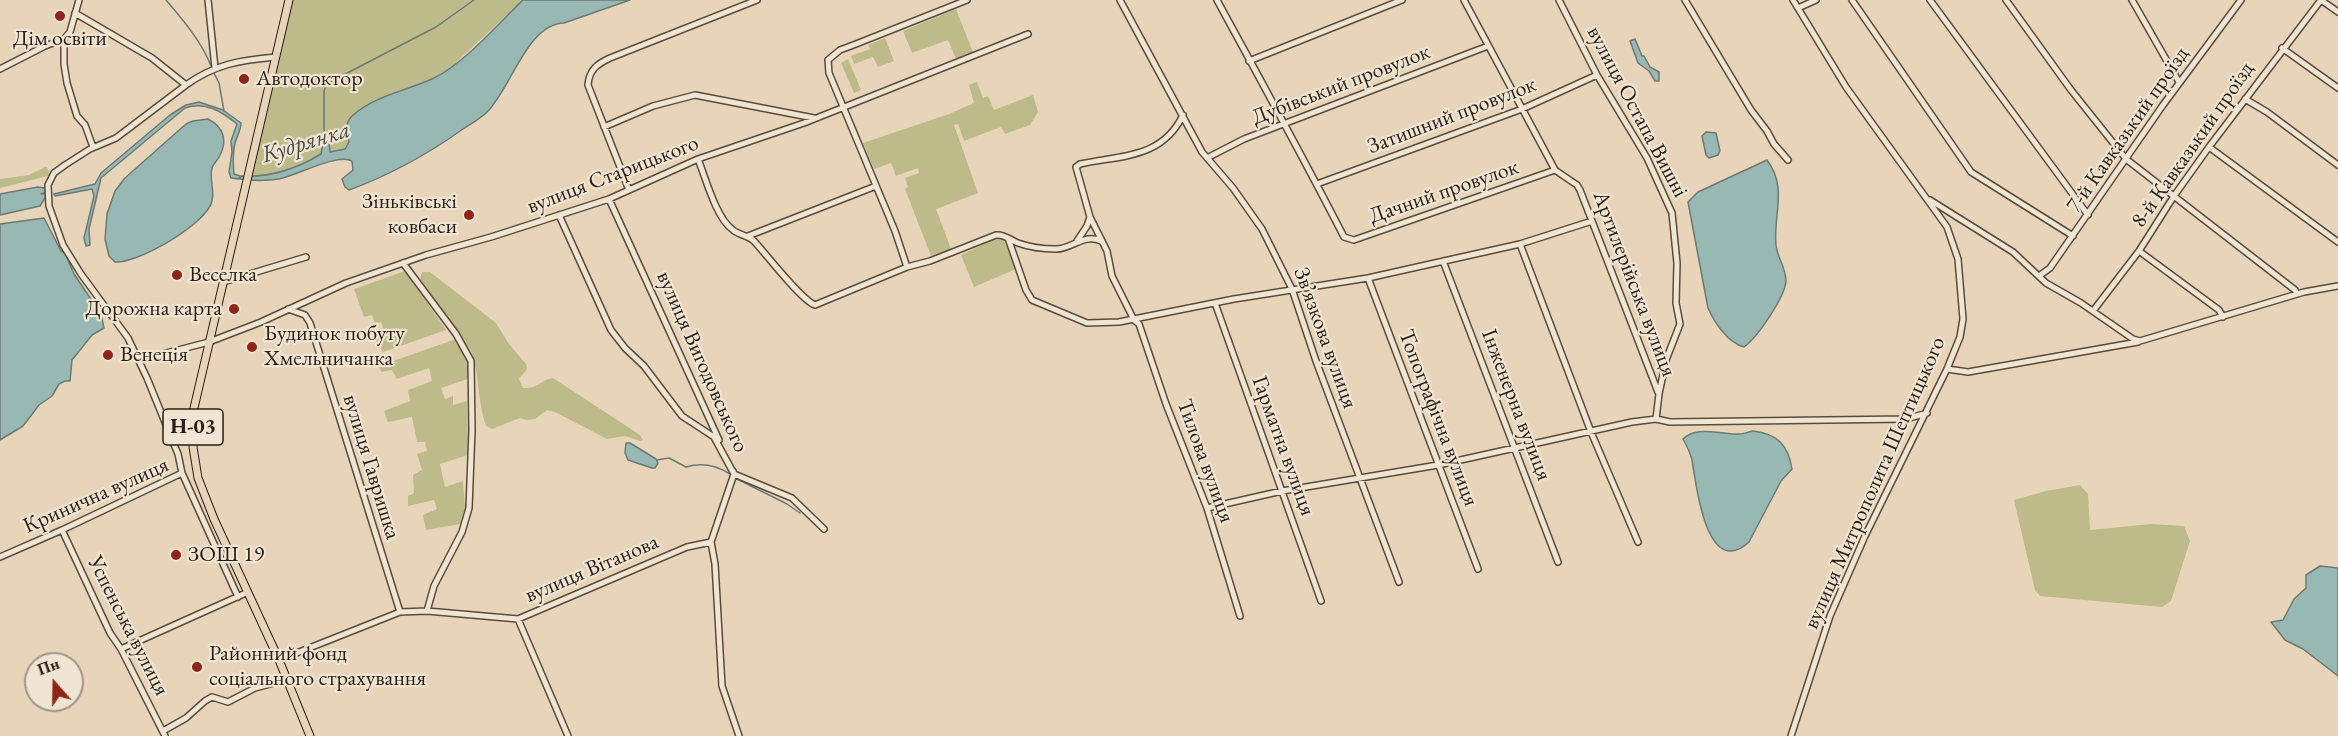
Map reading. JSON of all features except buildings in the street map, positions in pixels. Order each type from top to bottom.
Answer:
[{"type":"main road","name":"Н-03","points":[[289,0],[194,408],[192,434],[198,478],[214,519],[279,660],[310,736]]},
{"type":"street","points":[[0,69],[64,39],[70,32],[79,0]]},
{"type":"street","points":[[208,0],[216,68]]},
{"type":"street","points":[[629,190],[588,85],[592,69],[599,63],[757,0]]},
{"type":"street","points":[[907,267],[845,106],[829,73],[828,60],[840,50],[967,0]]},
{"type":"street","name":"Звʼязкова вулиця","points":[[1120,0],[1207,158],[1233,188],[1262,229],[1292,289],[1316,361],[1399,582]]},
{"type":"street","points":[[1217,0],[1317,184]]},
{"type":"street","points":[[1249,61],[1402,0]]},
{"type":"street","points":[[1464,0],[1555,170]]},
{"type":"street","name":"вулиця Остапа Вишні","points":[[1559,0],[1597,75],[1647,158],[1658,185],[1664,191],[1672,213],[1677,263],[1676,303],[1680,324],[1666,360],[1656,419]]},
{"type":"street","points":[[1685,0],[1751,110],[1788,160]]},
{"type":"street","name":"вулиця Митрополита Шептицького","points":[[1791,736],[1830,616],[1847,574],[1927,413],[1960,337],[1963,320],[1959,270],[1953,241],[1947,228],[1846,87],[1793,0]]},
{"type":"street","points":[[1798,8],[1815,0]]},
{"type":"street","points":[[1852,0],[1971,172],[2073,236]]},
{"type":"street","points":[[1930,0],[2088,215]]},
{"type":"street","points":[[2006,0],[2071,90],[2126,159],[2265,264],[2297,294]]},
{"type":"street","points":[[2132,0],[2180,82]]},
{"type":"street","name":"7-й Кавказький проїзд","points":[[2039,276],[2050,268],[2180,82],[2241,0]]},
{"type":"street","points":[[2321,0],[2338,12]]},
{"type":"street","name":"8-й Кавказький проїзд","points":[[2093,311],[2139,251],[2174,196],[2245,99],[2321,0]]},
{"type":"street","points":[[75,13],[152,58],[186,85]]},
{"type":"street","name":"вулиця Старицького","points":[[139,360],[209,342],[346,283],[403,263],[609,199],[698,159],[804,123],[1028,34]]},
{"type":"street","points":[[64,39],[65,73],[77,116],[85,125],[93,147]]},
{"type":"street","name":"Дубівський провулок","points":[[1207,158],[1244,139],[1284,123],[1488,46]]},
{"type":"street","points":[[2283,48],[2338,88]]},
{"type":"street","points":[[182,473],[177,453],[139,360],[113,315],[81,274],[63,245],[49,206],[48,188],[54,173],[93,147],[116,138],[206,71],[276,57]]},
{"type":"street","name":"Затишний провулок","points":[[1317,184],[1522,109],[1597,75]]},
{"type":"street","points":[[604,127],[653,106],[682,96],[695,95],[816,118]]},
{"type":"street","points":[[2245,99],[2267,112],[2338,165]]},
{"type":"street","name":"Тилова вулиця","points":[[1183,115],[1173,134],[1143,152],[1080,164],[1076,167],[1090,217],[1107,251],[1112,276],[1138,324],[1166,404],[1207,508],[1240,616]]},
{"type":"street","points":[[803,116],[804,123]]},
{"type":"street","points":[[2210,147],[2338,242]]},
{"type":"street","points":[[698,159],[718,209],[727,225],[738,234],[748,236],[876,186]]},
{"type":"street","name":"Артилерійська вулиця","points":[[1555,170],[1577,185],[1659,394]]},
{"type":"street","name":"Дачний провулок","points":[[1317,184],[1344,237],[1354,240],[1555,170]]},
{"type":"street","points":[[1924,196],[2013,252],[2059,292],[2093,311],[2133,339],[2140,341]]},
{"type":"street","name":"вулиця Вигодовського","points":[[609,199],[734,474],[792,498],[824,529]]},
{"type":"street","points":[[559,215],[611,330],[644,366],[682,417],[708,432],[720,446],[734,474],[711,542],[715,564],[722,686],[739,736]]},
{"type":"street","points":[[1077,241],[1090,217]]},
{"type":"street","points":[[1008,238],[1029,298],[1087,323],[1134,320],[1292,289],[1368,278],[1520,244],[1592,221]]},
{"type":"street","points":[[748,236],[810,303],[815,305],[907,267],[930,261],[996,235],[1027,246],[1057,249],[1090,238],[1101,241]]},
{"type":"street","points":[[1520,244],[1591,432],[1638,542]]},
{"type":"street","points":[[2139,251],[2219,310],[2223,317]]},
{"type":"street","points":[[224,282],[306,257]]},
{"type":"street","name":"Інженерна вулиця","points":[[1443,261],[1558,562]]},
{"type":"street","points":[[403,263],[456,334],[471,361],[472,430],[469,508],[462,532],[434,586],[427,612]]},
{"type":"street","name":"Топографічна вулиця","points":[[1368,278],[1478,569]]},
{"type":"street","points":[[1947,369],[1968,372],[2140,341],[2297,294],[2338,286]]},
{"type":"street","name":"Гарматна вулиця","points":[[1215,303],[1321,601]]},
{"type":"street","name":"вулиця Гавришка","points":[[288,309],[305,315],[310,323],[400,612]]},
{"type":"street","points":[[1207,508],[1282,491],[1515,450],[1632,422],[1656,419],[1670,422],[1875,420],[1906,419],[1927,413]]},
{"type":"street","points":[[708,432],[712,432],[713,428]]},
{"type":"street","name":"Кринична вулиця","points":[[0,557],[182,473],[238,597]]},
{"type":"street","name":"Успенська вулиця","points":[[62,530],[110,633],[121,649],[164,734]]},
{"type":"street","name":"вулиця Вітанова","points":[[279,660],[400,612],[518,619],[687,547],[711,542]]},
{"type":"street","points":[[121,649],[248,592]]},
{"type":"street","points":[[518,619],[568,736]]},
{"type":"street","points":[[164,734],[186,718],[204,700],[212,697],[228,702],[255,688],[278,682]]},
{"type":"shaded area","points":[[292,0],[523,0],[450,68],[432,79],[392,93],[346,128],[349,142],[345,149],[331,152],[328,148],[322,149],[321,154],[275,175],[251,177]]},
{"type":"shaded area","points":[[956,9],[973,52],[956,59],[948,40],[912,53],[903,31]]},
{"type":"shaded area","points":[[885,38],[894,61],[878,67],[873,57],[854,64],[851,56],[870,49],[868,45]]},
{"type":"shaded area","points":[[848,59],[861,90],[854,93],[841,63]]},
{"type":"shaded area","points":[[977,82],[983,98],[988,96],[994,110],[1033,95],[1038,112],[1030,125],[1005,134],[1001,127],[964,141],[958,124],[954,125],[978,193],[936,209],[951,249],[931,256],[905,189],[908,187],[905,178],[919,173],[918,168],[896,176],[891,163],[874,169],[863,143],[949,114],[974,103],[969,85]]},
{"type":"shaded area","points":[[45,167],[50,175],[0,188],[0,179],[29,175]]},
{"type":"shaded area","points":[[1003,238],[1016,269],[974,287],[961,255],[995,239]]},
{"type":"shaded area","points":[[405,271],[446,330],[383,352],[373,335],[384,331],[381,322],[375,323],[372,315],[364,317],[354,289]]},
{"type":"shaded area","points":[[422,272],[430,272],[496,323],[509,344],[526,364],[527,369],[519,379],[523,388],[532,387],[553,378],[640,435],[643,440],[625,436],[607,439],[547,410],[535,419],[520,418],[492,429],[486,426],[472,353],[420,279]]},
{"type":"shaded area","points":[[456,339],[469,362],[468,379],[441,388],[445,399],[453,396],[453,405],[467,401],[468,455],[440,464],[445,487],[463,481],[465,508],[460,524],[426,530],[423,515],[437,509],[434,500],[408,506],[408,496],[414,493],[413,475],[422,470],[417,454],[427,451],[425,442],[417,442],[412,417],[388,422],[384,411],[410,401],[408,390],[432,381],[429,368],[397,379],[392,370],[381,372],[379,366]]},
{"type":"shaded area","points":[[2080,485],[2088,494],[2090,530],[2151,524],[2184,526],[2190,541],[2171,601],[2162,607],[2040,596],[2035,590],[2014,500]]},
{"type":"water","points":[[523,0],[630,0],[551,26],[531,44],[486,113],[436,147],[379,178],[349,190],[342,179],[353,170],[352,161],[345,159],[327,162],[279,179],[240,179],[241,176],[262,176],[302,164],[321,154],[323,143],[329,143],[330,152],[345,149],[349,142],[347,125],[352,116],[370,103],[444,73],[468,54]]},
{"type":"water","points":[[1635,39],[1642,56],[1650,67],[1659,72],[1659,81],[1655,81],[1649,71],[1638,63],[1630,41]]},
{"type":"water","points":[[199,102],[223,110],[241,123],[233,158],[234,174],[240,176],[239,179],[231,178],[229,172],[231,141],[237,124],[225,115],[206,107],[185,108],[101,178],[89,229],[90,245],[86,246],[84,238],[94,196],[92,189],[55,196],[54,194],[95,184],[101,173],[170,115],[186,105]]},
{"type":"water","points":[[208,119],[218,126],[224,140],[222,151],[212,168],[213,197],[207,210],[198,221],[170,241],[139,257],[115,262],[109,256],[105,239],[107,214],[115,191],[125,178],[186,124]]},
{"type":"water","points":[[1706,132],[1716,133],[1720,151],[1718,155],[1709,158],[1706,155],[1702,136]]},
{"type":"water","points":[[1767,160],[1777,181],[1776,245],[1786,281],[1781,297],[1770,317],[1744,347],[1727,337],[1708,308],[1688,202],[1698,192]]},
{"type":"water","points":[[38,187],[45,188],[47,192],[41,194],[48,193],[40,206],[0,215],[0,194]]},
{"type":"water","points":[[44,218],[61,251],[65,253],[74,274],[101,314],[104,328],[92,335],[72,360],[70,381],[59,384],[52,396],[39,405],[23,426],[0,440],[0,224]]},
{"type":"water","points":[[1753,431],[1769,435],[1780,442],[1788,453],[1792,469],[1781,481],[1749,542],[1734,551],[1723,549],[1713,539],[1706,524],[1700,506],[1692,460],[1683,439],[1695,432],[1739,434]]},
{"type":"water","points":[[626,443],[630,443],[656,459],[658,463],[655,468],[628,460],[625,453]]},
{"type":"water","points":[[2320,566],[2338,568],[2338,676],[2303,649],[2285,640],[2271,622],[2283,620],[2294,599],[2306,588],[2306,575]]},
{"type":"waterway","points":[[166,0],[197,40],[211,66]]},
{"type":"waterway","name":"Кудрянка","points":[[324,133],[326,84],[436,27],[474,0]]},
{"type":"waterway","points":[[214,73],[219,83],[224,111]]},
{"type":"waterway","points":[[657,460],[669,458],[686,467],[709,465],[730,474]]},
{"type":"waterway","points":[[737,479],[800,513]]},
{"type":"place","name":"Дім освіти","points":[[60,16]]},
{"type":"place","name":"Автодоктор","points":[[244,79]]},
{"type":"place","name":"Зіньківські ковбаси","points":[[469,215]]},
{"type":"place","name":"Веселка","points":[[177,275]]},
{"type":"place","name":"Дорожна карта","points":[[234,309]]},
{"type":"place","name":"Будинок побуту Хмельничанка","points":[[252,347]]},
{"type":"place","name":"Венеція","points":[[108,355]]},
{"type":"place","name":"ЗОШ 19","points":[[176,555]]},
{"type":"place","name":"Районний фонд соціального страхування","points":[[197,667]]}]
